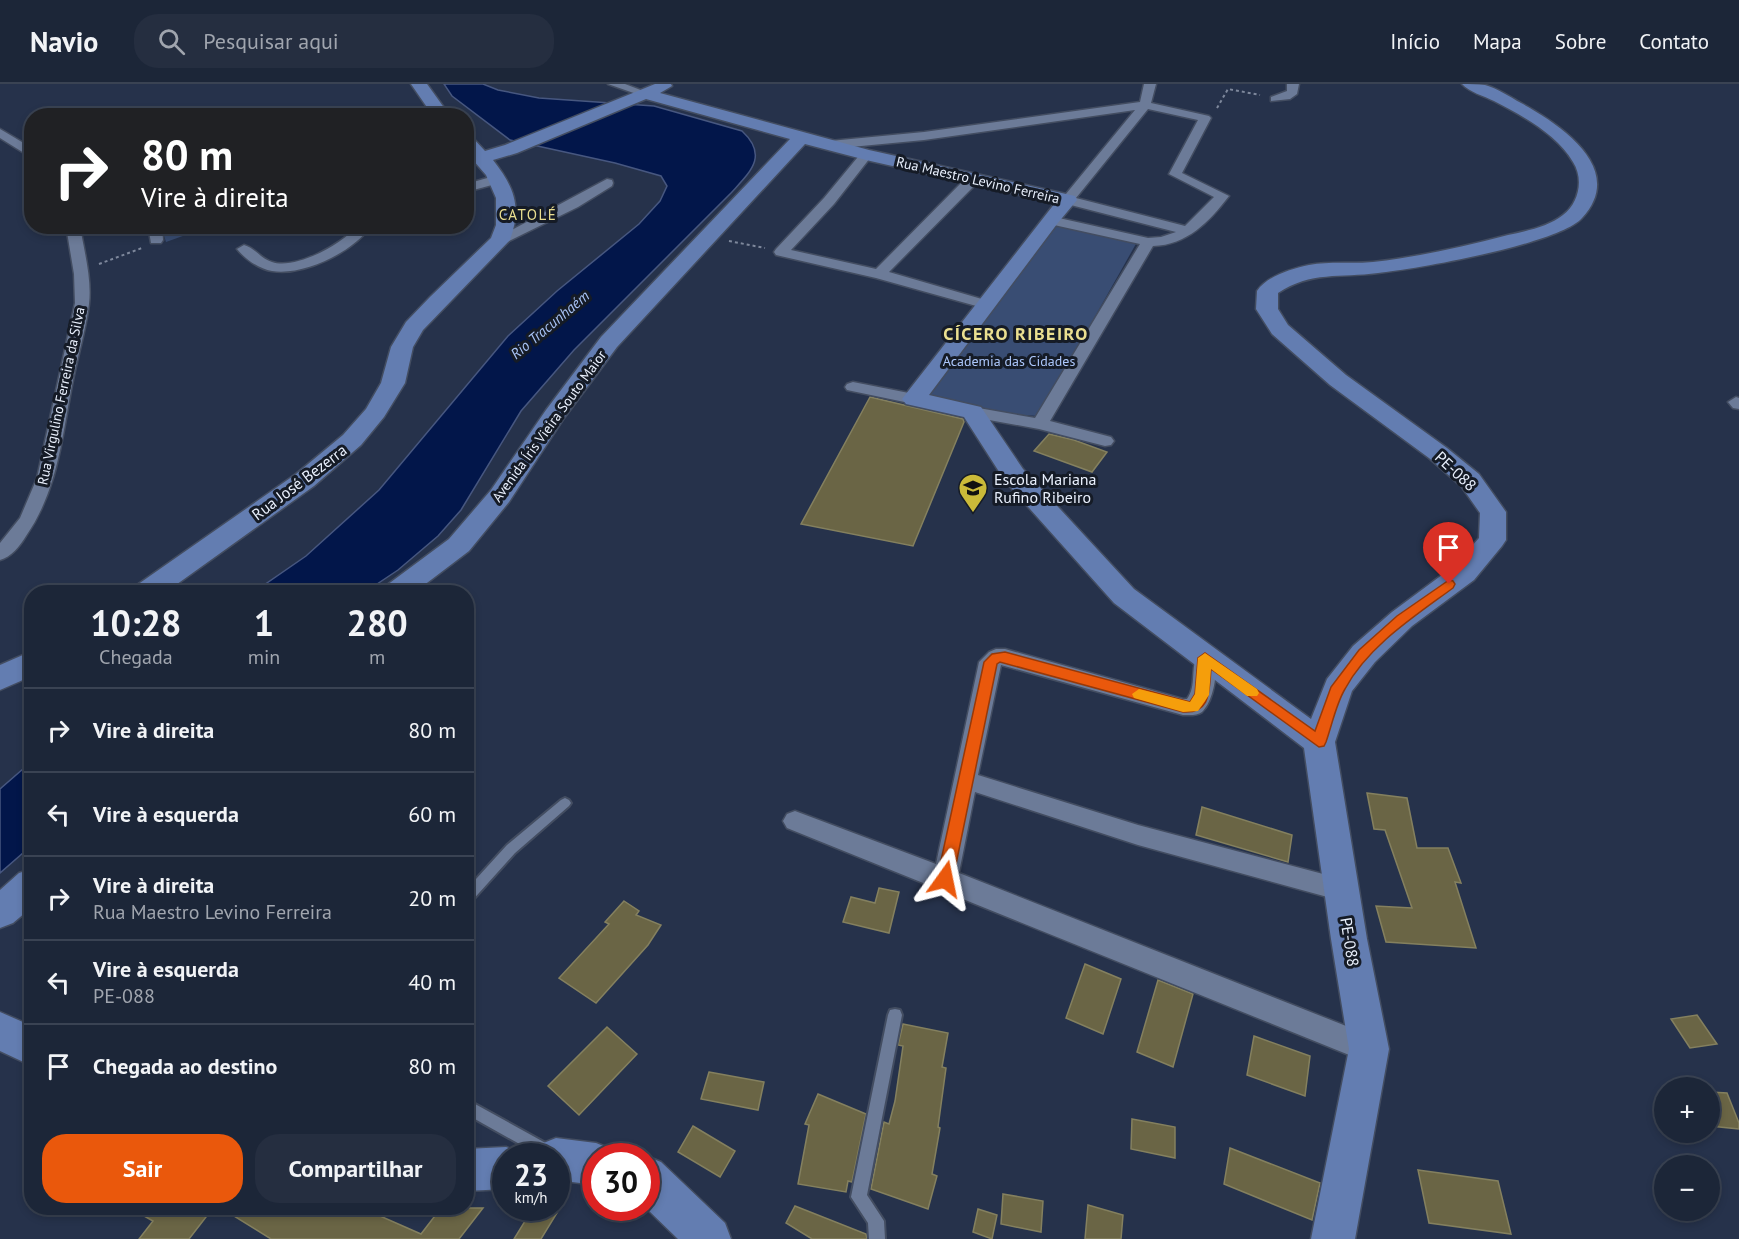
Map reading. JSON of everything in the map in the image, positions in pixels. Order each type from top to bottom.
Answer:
[{"type":"street","points":[[419,84],[435,108]]},
{"type":"street","points":[[614,84],[641,96]]},
{"type":"street","points":[[482,157],[510,149],[670,84]]},
{"type":"street","points":[[1149,84],[1144,105],[1068,200],[1190,231]]},
{"type":"street","points":[[1275,99],[1293,92],[1293,84]]},
{"type":"street","name":"PE-088","points":[[1333,1239],[1369,1049],[1319,742],[1338,687],[1344,679],[1364,654],[1402,619],[1464,573],[1492,540],[1492,512],[1470,480],[1438,453],[1338,380],[1280,329],[1267,309],[1267,291],[1285,278],[1311,271],[1379,267],[1449,257],[1565,223],[1581,209],[1589,186],[1586,165],[1567,144],[1534,117],[1498,96],[1470,84]]},
{"type":"street","name":"Rua Maestro Levino Ferreira","points":[[641,96],[798,143],[830,145],[1068,200],[1050,220],[914,399]]},
{"type":"street","points":[[830,145],[924,136],[1144,105],[1205,118],[1174,174],[1222,196],[1190,231],[1164,240],[1148,242],[1050,220]]},
{"type":"street","points":[[0,133],[24,149]]},
{"type":"street","name":"Avenida Íris Vieira Souto Maior","points":[[406,585],[459,545],[500,496],[554,415],[609,342],[798,143]]},
{"type":"street","points":[[474,149],[498,179],[509,214],[507,227],[500,240]]},
{"type":"street","points":[[781,252],[829,201],[866,155]]},
{"type":"street","points":[[474,186],[498,179]]},
{"type":"street","points":[[879,274],[973,179]]},
{"type":"street","points":[[500,240],[573,204],[607,183]]},
{"type":"street","name":"Rua Virgulino Ferreira da Silva","points":[[0,554],[14,542],[32,514],[47,477],[82,303],[81,274],[75,234]]},
{"type":"street","points":[[244,249],[282,274],[333,253],[358,234]]},
{"type":"street","name":"Rua José Bezerra","points":[[157,585],[305,480],[352,440],[376,412],[393,383],[402,347],[414,327],[500,240]]},
{"type":"street","points":[[1040,424],[1148,242]]},
{"type":"street","points":[[781,252],[879,274],[987,305]]},
{"type":"street","points":[[853,387],[1040,424],[1105,441]]},
{"type":"street","points":[[973,412],[1014,475],[1124,596],[1319,742]]},
{"type":"street","points":[[945,879],[990,662],[996,657],[1005,657],[1183,707],[1193,707],[1202,695],[1205,658]]},
{"type":"street","points":[[0,679],[24,666]]},
{"type":"street","points":[[965,780],[1138,835],[1342,890]]},
{"type":"street","points":[[795,821],[1369,1049]]},
{"type":"street","points":[[0,912],[24,891]]},
{"type":"street","points":[[0,1031],[24,1043]]},
{"type":"street","points":[[474,1169],[492,1168]]},
{"type":"street","points":[[660,1191],[709,1239]]},
{"type":"lane","points":[[474,890],[511,849],[565,803]]},
{"type":"lane","points":[[877,1239],[876,1221],[859,1197],[895,1015]]},
{"type":"lane","points":[[474,1110],[535,1143]]},
{"type":"path","points":[[1205,118],[1219,106],[1228,89],[1239,89],[1275,99]]},
{"type":"path","points":[[82,303],[93,300],[92,276],[98,264],[126,255],[154,234]]},
{"type":"path","points":[[709,237],[781,252]]},
{"type":"green space","name":"Academia das Cidades","points":[[1050,220],[1137,242],[1039,416],[973,412],[914,399]]},
{"type":"green space","points":[[164,234],[188,234],[166,242]]},
{"type":"water","name":"Rio Tracunhaém","points":[[444,84],[483,84],[498,90],[539,98],[654,106],[742,131],[754,148],[754,164],[731,193],[574,350],[521,411],[461,510],[438,536],[398,570],[376,585],[264,585],[306,556],[379,490],[508,336],[557,291],[639,224],[660,201],[667,186],[661,176],[615,163],[510,140],[474,113],[474,108],[468,108],[452,96]]},
{"type":"water","points":[[24,768],[24,852],[0,873],[0,789]]},
{"type":"building","points":[[870,397],[963,419],[964,422],[913,546],[801,524]]},
{"type":"building","points":[[1049,434],[1107,452],[1092,472],[1034,451]]},
{"type":"building","points":[[1367,793],[1407,798],[1417,848],[1448,848],[1461,883],[1455,882],[1476,948],[1386,942],[1376,906],[1412,908],[1385,830],[1374,829]]},
{"type":"building","points":[[1202,807],[1292,835],[1288,862],[1196,835]]},
{"type":"building","points":[[879,888],[899,892],[889,933],[843,922],[851,897],[875,903]]},
{"type":"building","points":[[624,901],[639,911],[636,915],[661,925],[648,945],[596,1003],[559,978],[609,924],[605,922]]},
{"type":"building","points":[[1085,964],[1121,979],[1103,1034],[1066,1018]]},
{"type":"building","points":[[1158,980],[1193,994],[1173,1067],[1137,1052]]},
{"type":"building","points":[[1697,1015],[1717,1044],[1690,1048],[1671,1019]]},
{"type":"building","points":[[903,1024],[948,1033],[942,1067],[946,1068],[938,1127],[940,1128],[932,1174],[937,1176],[928,1209],[871,1189],[884,1122],[889,1124],[895,1101],[903,1046],[898,1045]]},
{"type":"building","points":[[607,1027],[637,1054],[579,1115],[548,1086]]},
{"type":"building","points":[[1254,1036],[1310,1056],[1305,1096],[1247,1075]]},
{"type":"building","points":[[709,1072],[764,1082],[758,1110],[701,1099]]},
{"type":"building","points":[[1720,1093],[1727,1093],[1739,1123],[1739,1129],[1720,1127]]},
{"type":"building","points":[[818,1094],[866,1114],[852,1182],[848,1181],[846,1192],[798,1184],[809,1125],[805,1124]]},
{"type":"building","points":[[1132,1119],[1175,1127],[1175,1158],[1131,1149]]},
{"type":"building","points":[[693,1126],[735,1151],[720,1177],[678,1152]]},
{"type":"building","points":[[1230,1148],[1320,1183],[1312,1220],[1224,1184]]},
{"type":"building","points":[[1418,1170],[1498,1181],[1511,1234],[1429,1223]]},
{"type":"building","points":[[1003,1194],[1043,1201],[1041,1232],[1001,1224]]},
{"type":"building","points":[[1088,1205],[1123,1215],[1121,1239],[1085,1239]]},
{"type":"building","points":[[795,1206],[866,1234],[867,1239],[812,1239],[786,1223]]},
{"type":"building","points":[[474,1208],[483,1208],[459,1239],[271,1239],[232,1215],[378,1215],[421,1234],[436,1215],[474,1215]]},
{"type":"building","points":[[978,1209],[997,1215],[992,1239],[973,1232]]},
{"type":"building","points":[[142,1215],[208,1215],[189,1239],[139,1239],[153,1221]]},
{"type":"building","points":[[525,1221],[552,1221],[541,1239],[514,1239]]},
{"type":"slow traffic","points":[[1139,694],[1183,707],[1193,707],[1202,695],[1205,658],[1252,693]]},
{"type":"place","name":"Escola Mariana Rufino Ribeiro","points":[[973,514]]},
{"type":"district","name":"CATOLÉ","points":[[528,215]]},
{"type":"district","name":"CÍCERO RIBEIRO","points":[[1016,334]]},
{"type":"route","points":[[945,879],[990,662],[996,657],[1005,657],[1183,707],[1193,707],[1199,702],[1202,695],[1205,658],[1319,742],[1338,687],[1364,654],[1402,619],[1449,584]]}]
